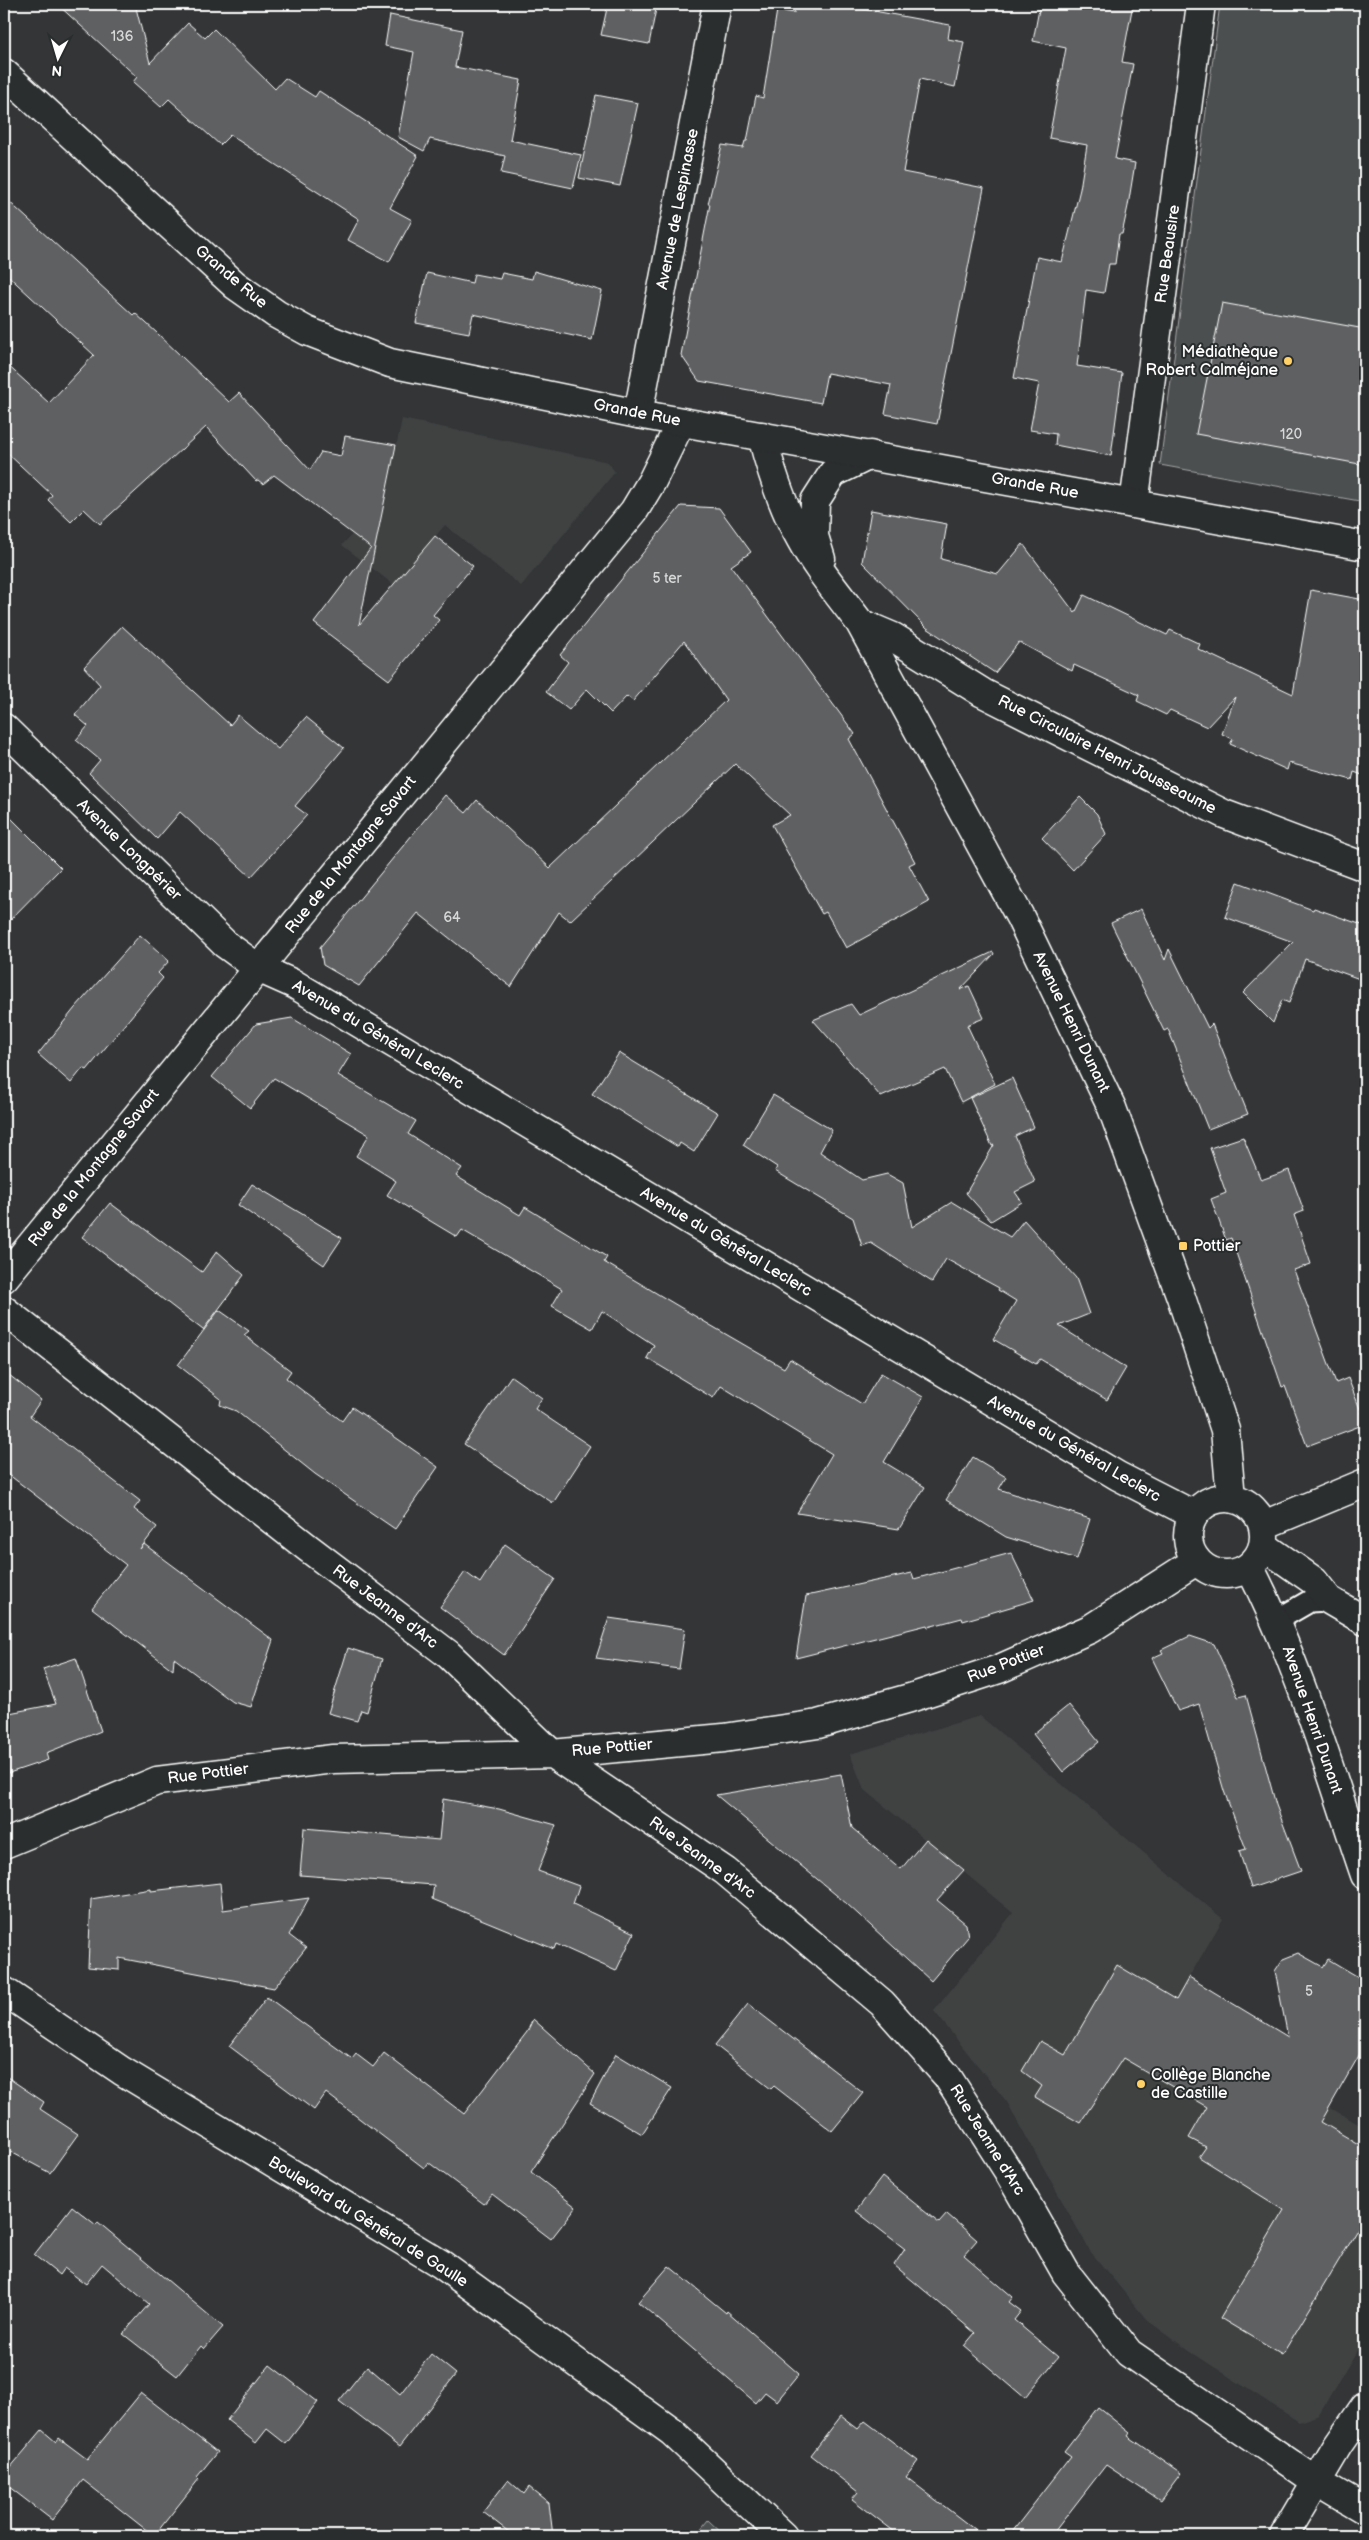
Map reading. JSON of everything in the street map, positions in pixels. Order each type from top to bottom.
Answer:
[{"type":"street","name":"Avenue de Lespinasse","points":[[638,414],[717,4]]},
{"type":"street","name":"Rue Beausire","points":[[1134,504],[1201,4]]},
{"type":"street","name":"Grande Rue","points":[[4,73],[235,285],[276,314],[307,331],[390,363],[638,414],[1365,546]]},
{"type":"street","name":"Rue de la Montagne Savart","points":[[4,1278],[634,511],[652,481],[681,422]]},
{"type":"street","name":"Avenue Henri Dunant","points":[[762,436],[782,499],[800,537],[826,580],[860,623],[1020,917],[1112,1108],[1181,1297],[1225,1430],[1231,1498]]},
{"type":"street","name":"Avenue Henri Dunant","points":[[826,580],[814,536],[815,501],[833,473],[870,455]]},
{"type":"street","name":"Rue Circulaire Henri Jousseaume","points":[[860,623],[893,637],[983,693],[1224,814],[1365,867]]},
{"type":"street","name":"Avenue Longpérier","points":[[4,728],[225,944],[258,968]]},
{"type":"street","name":"Avenue du Général Leclerc","points":[[258,968],[302,990],[1118,1476],[1194,1516]]},
{"type":"street","name":"Rue Jeanne d'Arc","points":[[4,1310],[308,1548],[448,1654],[552,1754],[725,1870],[882,2002],[948,2076],[1008,2171],[1066,2273],[1129,2353],[1316,2481],[1365,2510]]},
{"type":"street","points":[[1259,1546],[1256,1512],[1244,1503],[1231,1498],[1210,1502],[1194,1516],[1188,1530],[1189,1547],[1196,1561],[1212,1572],[1232,1575],[1259,1546],[1365,1482]]},
{"type":"street","name":"Avenue Henri Dunant","points":[[1259,1546],[1277,1620],[1303,1688],[1365,1875]]},
{"type":"street","points":[[1259,1546],[1314,1581],[1329,1600],[1365,1621]]},
{"type":"street","name":"Rue Pottier","points":[[4,1844],[158,1781],[333,1758],[552,1754],[724,1738],[809,1725],[910,1698],[999,1670],[1090,1629],[1196,1561]]},
{"type":"street","name":"Boulevard du Général de Gaulle","points":[[4,1991],[122,2071],[441,2264],[672,2432],[783,2536]]},
{"type":"street","points":[[1284,2536],[1316,2481],[1365,2406]]},
{"type":"lane","points":[[1277,1620],[1310,1601],[1329,1600]]},
{"type":"shaded area","points":[[1220,4],[1365,4],[1365,502],[1160,465]]},
{"type":"shaded area","points":[[402,419],[608,462],[615,472],[521,586],[445,525],[394,585],[342,545],[385,500]]},
{"type":"shaded area","name":"Collège Blanche de Castille","points":[[980,1716],[1223,1919],[1168,2013],[1365,2128],[1365,2337],[1319,2415],[1299,2422],[1188,2350],[1147,2320],[1090,2251],[1007,2102],[934,2011],[1013,1913],[864,1789],[850,1754]]},
{"type":"shaded area","points":[[708,2520],[725,2536],[695,2536]]},
{"type":"building","points":[[57,4],[135,4],[150,63],[188,23],[205,38],[214,29],[275,89],[285,78],[315,97],[319,91],[418,156],[390,208],[412,220],[389,262],[348,240],[359,219],[230,135],[220,145],[169,99],[161,107],[133,82],[137,77]]},
{"type":"building","points":[[608,4],[657,4],[649,44],[601,35]]},
{"type":"building","points":[[795,4],[836,4],[950,25],[948,39],[964,42],[955,87],[920,79],[903,172],[984,188],[937,424],[885,414],[891,385],[827,373],[821,403],[699,381],[681,355],[710,204],[708,204],[722,145],[743,148],[745,141],[747,141],[756,96],[763,98],[777,10],[794,13]]},
{"type":"building","points":[[1040,4],[1133,4],[1122,62],[1133,64],[1115,159],[1135,163],[1122,234],[1119,234],[1115,264],[1109,264],[1104,293],[1086,290],[1077,366],[1122,373],[1111,456],[1055,445],[1056,434],[1030,430],[1039,383],[1014,378],[1037,257],[1062,262],[1080,189],[1087,145],[1049,138],[1066,48],[1033,41]]},
{"type":"building","points":[[390,15],[462,30],[455,67],[521,80],[510,140],[581,155],[573,188],[501,173],[505,156],[430,139],[424,151],[398,137],[414,52],[385,46]]},
{"type":"building","points":[[596,95],[638,103],[620,186],[579,178]]},
{"type":"building","points":[[4,197],[133,315],[135,313],[157,333],[229,402],[239,393],[310,470],[321,452],[341,456],[345,436],[396,445],[359,625],[435,536],[473,566],[433,615],[439,620],[389,680],[314,623],[371,548],[274,475],[263,484],[258,480],[256,481],[206,427],[100,524],[84,509],[71,522],[48,500],[52,495],[4,450],[4,362],[49,403],[94,355],[4,272]]},
{"type":"building","points":[[534,271],[602,291],[592,340],[473,314],[469,333],[416,323],[427,273],[472,283],[474,274],[500,279],[502,273],[532,279]]},
{"type":"building","name":"Médiathèque Robert Calméjane","points":[[1222,303],[1365,329],[1365,465],[1196,434]]},
{"type":"building","points":[[681,506],[719,508],[751,552],[731,566],[855,734],[849,739],[915,862],[909,865],[929,902],[846,948],[826,912],[822,914],[772,825],[790,815],[735,764],[570,921],[559,912],[511,987],[418,913],[359,986],[323,965],[320,947],[445,795],[466,813],[477,800],[550,868],[726,700],[684,641],[633,701],[627,696],[611,713],[587,689],[569,710],[546,692],[568,662],[560,655]]},
{"type":"building","points":[[871,510],[947,524],[941,559],[998,574],[1023,544],[1075,613],[1084,595],[1167,635],[1170,630],[1200,644],[1198,649],[1293,694],[1311,590],[1365,600],[1365,776],[1354,772],[1352,780],[1289,763],[1287,770],[1230,744],[1233,739],[1222,734],[1235,697],[1207,727],[1170,710],[1166,715],[1137,701],[1139,695],[1074,665],[1072,671],[1019,642],[995,673],[927,628],[862,562]]},
{"type":"building","points":[[122,626],[230,725],[238,715],[278,749],[306,717],[344,748],[295,806],[307,815],[251,877],[180,812],[157,839],[89,773],[100,760],[76,740],[88,726],[75,715],[100,685],[84,667]]},
{"type":"building","points":[[1080,797],[1097,814],[1106,834],[1073,870],[1042,838]]},
{"type":"building","points":[[4,811],[61,868],[4,926]]},
{"type":"building","points":[[1238,882],[1313,910],[1314,908],[1365,926],[1365,981],[1305,959],[1289,1003],[1282,1000],[1273,1023],[1243,993],[1293,942],[1225,917]]},
{"type":"building","points":[[1141,909],[1165,960],[1169,949],[1208,1028],[1212,1024],[1248,1114],[1208,1129],[1168,1029],[1164,1031],[1111,923]]},
{"type":"building","points":[[140,935],[169,961],[158,973],[163,978],[87,1070],[83,1068],[71,1083],[38,1054],[75,1008]]},
{"type":"building","points":[[993,952],[994,954],[960,990],[969,986],[984,1018],[967,1025],[995,1084],[961,1102],[945,1069],[881,1097],[813,1020],[851,1004],[859,1015]]},
{"type":"building","points":[[292,1018],[351,1054],[338,1075],[416,1121],[408,1134],[462,1168],[456,1176],[520,1215],[525,1207],[607,1257],[604,1262],[710,1325],[784,1368],[790,1359],[862,1404],[881,1373],[923,1397],[884,1462],[925,1487],[899,1529],[797,1513],[832,1454],[721,1386],[713,1398],[647,1358],[654,1345],[602,1311],[592,1329],[552,1306],[562,1289],[462,1230],[457,1237],[387,1195],[396,1181],[356,1156],[369,1135],[274,1078],[250,1108],[212,1077],[256,1024]]},
{"type":"building","points":[[619,1053],[718,1113],[694,1152],[680,1143],[678,1147],[592,1094]]},
{"type":"building","points":[[1012,1078],[1034,1127],[1015,1136],[1035,1182],[1015,1192],[1022,1202],[991,1221],[966,1193],[994,1145],[992,1146],[970,1098]]},
{"type":"building","points":[[773,1095],[832,1130],[820,1152],[862,1180],[887,1174],[903,1183],[912,1227],[952,1202],[1010,1237],[1024,1220],[1076,1278],[1089,1314],[1059,1326],[1126,1368],[1107,1400],[1040,1359],[1036,1364],[993,1339],[1016,1301],[998,1290],[999,1288],[946,1259],[932,1282],[871,1243],[862,1246],[853,1218],[775,1171],[777,1167],[743,1145]]},
{"type":"building","points":[[1243,1137],[1261,1180],[1289,1170],[1304,1211],[1294,1215],[1311,1264],[1294,1270],[1336,1383],[1348,1378],[1365,1422],[1365,1424],[1307,1446],[1285,1386],[1282,1387],[1231,1238],[1226,1240],[1211,1199],[1226,1193],[1210,1148]]},
{"type":"building","points":[[252,1184],[342,1238],[324,1265],[238,1205]]},
{"type":"building","points":[[110,1203],[202,1272],[217,1251],[244,1275],[203,1330],[82,1237]]},
{"type":"building","points":[[219,1310],[249,1331],[244,1335],[291,1371],[286,1378],[342,1421],[352,1407],[438,1467],[395,1529],[315,1474],[236,1411],[220,1405],[221,1399],[178,1365]]},
{"type":"building","points":[[4,1371],[41,1400],[30,1416],[140,1501],[134,1509],[157,1527],[140,1549],[144,1544],[273,1640],[251,1707],[233,1702],[174,1658],[173,1670],[92,1608],[126,1565],[4,1471]]},
{"type":"building","points":[[511,1376],[542,1398],[535,1409],[590,1446],[553,1503],[464,1444]]},
{"type":"building","points":[[973,1457],[1006,1477],[999,1489],[1090,1519],[1077,1559],[1006,1537],[946,1500]]},
{"type":"building","points":[[505,1544],[555,1579],[504,1655],[440,1607],[465,1572],[480,1583]]},
{"type":"building","points":[[1011,1553],[1034,1600],[963,1621],[962,1618],[928,1627],[927,1625],[796,1658],[806,1596],[912,1573],[914,1579]]},
{"type":"building","points":[[609,1618],[685,1629],[679,1669],[596,1658]]},
{"type":"building","points":[[1190,1636],[1214,1644],[1238,1697],[1246,1695],[1276,1805],[1301,1871],[1251,1888],[1239,1851],[1246,1849],[1224,1791],[1199,1704],[1178,1711],[1152,1658],[1163,1653],[1161,1650]]},
{"type":"building","points":[[348,1648],[382,1659],[367,1712],[361,1710],[357,1721],[328,1713]]},
{"type":"building","points":[[76,1658],[101,1731],[46,1753],[48,1760],[9,1773],[4,1751],[4,1714],[56,1704],[43,1669]]},
{"type":"building","points":[[1069,1705],[1099,1742],[1063,1772],[1033,1734]]},
{"type":"building","points":[[841,1774],[852,1828],[901,1869],[926,1839],[964,1870],[937,1900],[966,1924],[968,1937],[931,1981],[847,1904],[716,1795]]},
{"type":"building","points":[[443,1799],[499,1809],[556,1825],[538,1871],[579,1886],[573,1904],[634,1933],[616,1971],[556,1944],[554,1949],[432,1899],[434,1885],[300,1875],[304,1828],[439,1840]]},
{"type":"building","points":[[220,1883],[223,1910],[309,1898],[289,1935],[306,1948],[274,1988],[119,1958],[119,1970],[88,1967],[91,1899],[151,1889],[151,1891]]},
{"type":"building","points":[[1298,1953],[1323,1967],[1328,1959],[1365,1981],[1365,2045],[1321,2122],[1365,2148],[1365,2217],[1282,2355],[1220,2318],[1284,2210],[1199,2157],[1206,2147],[1189,2138],[1207,2107],[1123,2058],[1080,2123],[1035,2097],[1042,2086],[1022,2071],[1040,2041],[1065,2055],[1117,1965],[1176,2000],[1189,1977],[1288,2037],[1275,1971],[1283,1959]]},
{"type":"building","points":[[267,1997],[352,2059],[356,2054],[373,2067],[384,2053],[464,2114],[527,2032],[533,2019],[595,2074],[531,2172],[576,2207],[551,2239],[492,2194],[484,2204],[428,2162],[424,2168],[326,2093],[314,2110],[229,2046]]},
{"type":"building","points":[[748,2004],[863,2093],[832,2131],[774,2086],[771,2089],[715,2045]]},
{"type":"building","points":[[616,2054],[672,2088],[642,2134],[590,2103]]},
{"type":"building","points":[[4,2075],[44,2102],[40,2109],[78,2134],[50,2173],[11,2152],[4,2163]]},
{"type":"building","points":[[882,2177],[939,2223],[947,2214],[977,2240],[964,2255],[1013,2297],[1009,2302],[1021,2311],[1014,2320],[1058,2357],[1025,2398],[964,2346],[975,2333],[894,2265],[905,2249],[856,2211]]},
{"type":"building","points":[[72,2206],[96,2225],[98,2222],[223,2327],[204,2349],[201,2346],[177,2376],[123,2334],[149,2304],[102,2264],[86,2284],[64,2268],[59,2275],[34,2255]]},
{"type":"building","points":[[669,2266],[726,2313],[727,2311],[799,2374],[777,2401],[765,2392],[756,2403],[638,2302]]},
{"type":"building","points":[[431,2354],[456,2374],[399,2447],[339,2401],[367,2366],[400,2394]]},
{"type":"building","points":[[270,2365],[318,2402],[286,2444],[267,2429],[256,2443],[227,2420]]},
{"type":"building","points":[[141,2393],[217,2452],[197,2477],[199,2479],[154,2536],[83,2480],[52,2520],[4,2483],[4,2475],[42,2430],[56,2442],[59,2438],[87,2459]]},
{"type":"building","points":[[1098,2407],[1130,2433],[1128,2436],[1181,2473],[1160,2501],[1106,2465],[1051,2536],[1009,2536],[1071,2456],[1064,2451]]},
{"type":"building","points":[[841,2416],[858,2429],[865,2421],[918,2461],[906,2477],[983,2536],[900,2536],[852,2499],[858,2492],[811,2455]]},
{"type":"building","points":[[508,2480],[524,2494],[529,2487],[549,2503],[553,2536],[514,2536],[483,2512]]},
{"type":"place","name":"Médiathèque Robert Calméjane","points":[[1288,361]]},
{"type":"place","name":"Pottier","points":[[1183,1246]]},
{"type":"place","name":"Collège Blanche de Castille","points":[[1141,2084]]}]
